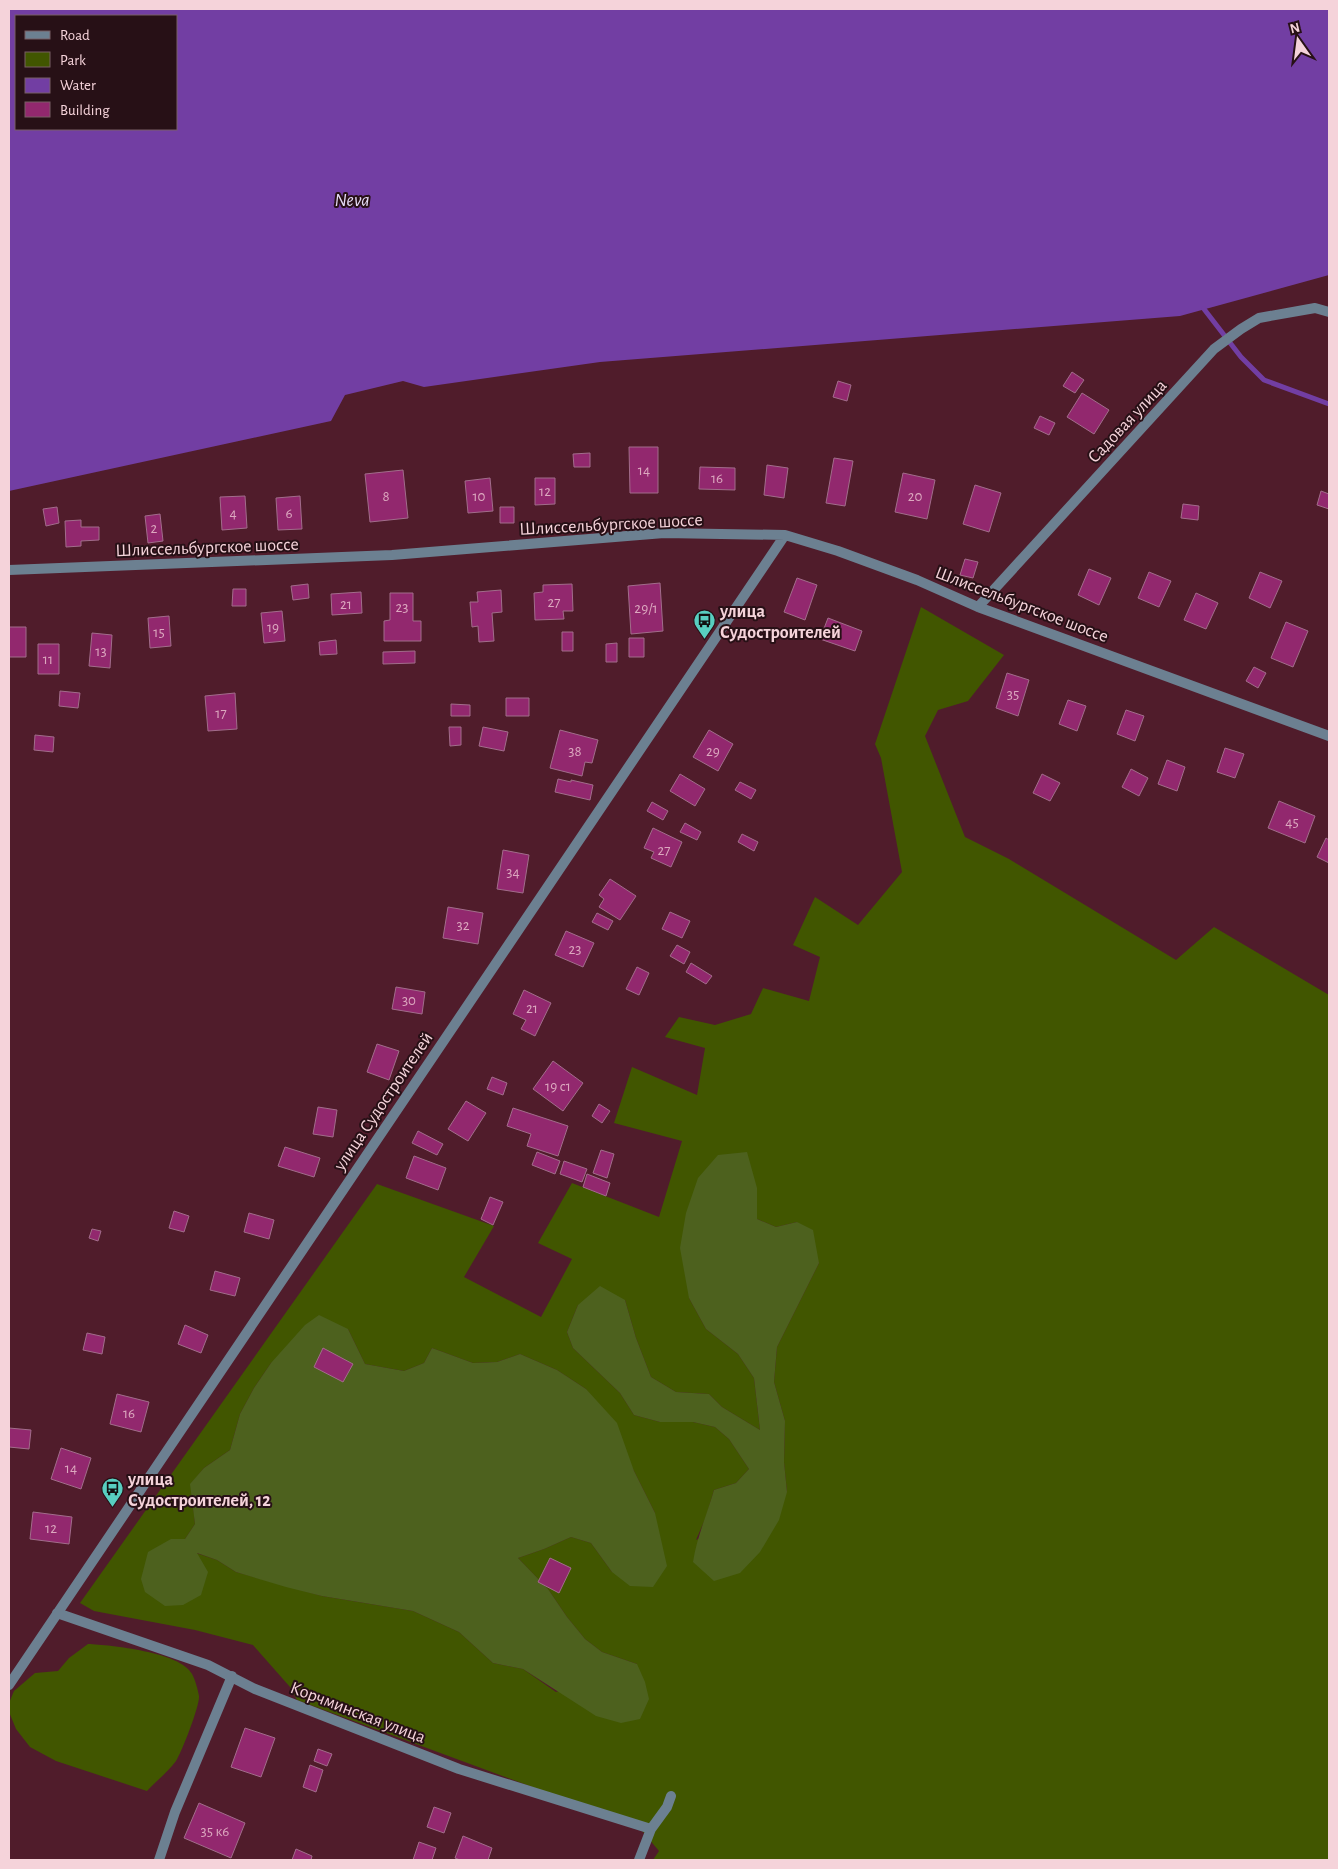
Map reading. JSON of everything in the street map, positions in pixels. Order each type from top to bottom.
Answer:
[{"type":"street","name":"Садовая улица","points":[[978,607],[1214,349],[1240,329],[1259,318],[1315,308],[1329,312]]},
{"type":"street","name":"Шлиссельбургское шоссе","points":[[9,570],[392,555],[664,533],[785,535],[838,551],[908,576],[978,607],[1329,736]]},
{"type":"street","name":"улица Судостроителей","points":[[9,1685],[785,535]]},
{"type":"street","name":"Корчминская улица","points":[[57,1613],[208,1665],[255,1689],[459,1769],[651,1829]]},
{"type":"street","points":[[159,1860],[175,1812],[232,1676]]},
{"type":"street","points":[[640,1860],[651,1829],[667,1807],[671,1796]]},
{"type":"green space","points":[[921,607],[1004,655],[968,701],[938,710],[925,736],[965,837],[1009,859],[1176,960],[1214,927],[1329,995],[1329,1860],[653,1860],[659,1851],[638,1826],[297,1700],[290,1687],[253,1645],[195,1630],[94,1611],[80,1603],[377,1184],[494,1226],[464,1277],[541,1317],[572,1259],[538,1243],[572,1183],[659,1217],[682,1141],[614,1123],[632,1067],[697,1095],[705,1048],[665,1037],[679,1017],[715,1025],[751,1014],[763,988],[809,1001],[820,957],[793,945],[815,897],[858,925],[902,872],[881,758],[875,744]],"holes":[[[757,1188],[757,1219],[776,1227],[797,1222],[819,1263],[777,1347],[774,1382],[785,1421],[784,1462],[787,1492],[696,1540],[706,1517],[714,1490],[736,1483],[749,1469],[729,1439],[715,1427],[693,1422],[660,1422],[634,1415],[620,1393],[573,1348],[567,1332],[578,1305],[625,1300],[636,1338],[651,1377],[676,1392],[709,1394],[722,1407],[760,1430],[754,1378],[738,1354],[706,1329],[689,1298]],[[348,1329],[365,1364],[404,1371],[424,1363],[432,1348],[473,1363],[497,1362],[520,1354],[557,1370],[586,1389],[634,1471],[655,1513],[612,1572],[591,1543],[571,1537],[518,1558],[548,1589],[585,1639],[602,1652],[637,1664],[556,1692],[523,1669],[493,1663],[459,1632],[413,1611],[322,1596],[236,1572],[217,1560],[196,1553],[185,1539],[195,1524],[191,1484],[204,1468],[230,1450],[240,1414],[254,1388],[271,1363]]]},
{"type":"green space","points":[[747,1152],[757,1188],[757,1219],[776,1227],[797,1222],[813,1230],[819,1263],[777,1347],[774,1382],[785,1421],[784,1462],[787,1492],[779,1520],[760,1552],[740,1573],[714,1581],[693,1562],[700,1534],[714,1490],[736,1483],[749,1469],[729,1439],[715,1427],[693,1422],[660,1422],[634,1415],[620,1393],[573,1348],[567,1332],[578,1305],[600,1286],[625,1300],[636,1338],[651,1377],[676,1392],[709,1394],[722,1407],[760,1430],[754,1378],[738,1354],[706,1329],[689,1298],[680,1248],[686,1213],[698,1178],[718,1155]]},
{"type":"green space","points":[[319,1315],[348,1329],[365,1364],[404,1371],[424,1363],[432,1348],[473,1363],[497,1362],[520,1354],[557,1370],[586,1389],[617,1423],[634,1471],[655,1513],[667,1566],[653,1587],[630,1586],[612,1572],[591,1543],[571,1537],[518,1558],[548,1589],[585,1639],[602,1652],[637,1664],[645,1682],[649,1699],[640,1719],[621,1723],[596,1716],[523,1669],[493,1663],[459,1632],[413,1611],[322,1596],[286,1587],[236,1572],[217,1560],[197,1553],[208,1572],[201,1595],[183,1605],[165,1606],[145,1592],[141,1579],[148,1552],[171,1539],[185,1539],[195,1524],[190,1484],[204,1468],[230,1450],[240,1414],[254,1388],[271,1363],[305,1325]]},
{"type":"green space","points":[[88,1644],[128,1648],[160,1655],[185,1666],[192,1674],[199,1694],[194,1718],[176,1761],[147,1791],[56,1761],[30,1747],[16,1729],[9,1712],[9,1703],[14,1691],[35,1673],[58,1671],[69,1658]]},
{"type":"water","name":"Neva","points":[[9,9],[1329,9],[1329,275],[1180,316],[600,362],[424,387],[403,381],[345,395],[331,421],[9,491]]},
{"type":"building","points":[[1072,372],[1084,380],[1075,393],[1063,386]]},
{"type":"building","points":[[838,381],[851,385],[847,401],[833,397]]},
{"type":"building","points":[[1082,393],[1109,410],[1094,434],[1067,417]]},
{"type":"building","points":[[1040,416],[1055,423],[1049,435],[1034,428]]},
{"type":"building","points":[[629,447],[658,447],[658,493],[630,493]]},
{"type":"building","points":[[590,453],[590,467],[574,467],[573,454]]},
{"type":"building","points":[[834,458],[853,461],[845,506],[826,503]]},
{"type":"building","points":[[767,465],[788,468],[784,498],[764,495]]},
{"type":"building","points":[[700,467],[735,468],[735,490],[699,489]]},
{"type":"building","points":[[403,470],[408,518],[370,522],[365,474]]},
{"type":"building","points":[[903,473],[935,480],[927,519],[895,512]]},
{"type":"building","points":[[490,478],[493,511],[468,513],[465,481]]},
{"type":"building","points":[[535,478],[555,478],[555,504],[535,505]]},
{"type":"building","points":[[975,485],[1001,493],[989,532],[963,524]]},
{"type":"building","points":[[1321,491],[1329,494],[1329,509],[1317,505]]},
{"type":"building","points":[[245,496],[247,528],[222,530],[220,497]]},
{"type":"building","points":[[300,496],[302,529],[278,530],[276,498]]},
{"type":"building","points":[[1183,504],[1199,506],[1198,520],[1181,518]]},
{"type":"building","points":[[57,507],[59,523],[46,526],[43,509]]},
{"type":"building","points":[[500,507],[514,507],[514,523],[500,523]]},
{"type":"building","points":[[160,514],[163,541],[148,543],[145,516]]},
{"type":"building","points":[[81,520],[81,527],[99,527],[99,540],[81,541],[81,546],[66,547],[65,521]]},
{"type":"building","points":[[965,559],[978,562],[973,578],[960,575]]},
{"type":"building","points":[[1089,569],[1111,578],[1099,605],[1078,595]]},
{"type":"building","points":[[1149,572],[1171,581],[1159,607],[1138,598]]},
{"type":"building","points":[[1260,572],[1282,581],[1270,608],[1249,598]]},
{"type":"building","points":[[797,578],[817,585],[805,620],[784,612]]},
{"type":"building","points":[[660,583],[663,631],[631,634],[628,586]]},
{"type":"building","points":[[308,584],[309,598],[293,600],[291,586]]},
{"type":"building","points":[[572,584],[573,611],[563,611],[564,619],[535,620],[534,593],[543,592],[543,585]]},
{"type":"building","points":[[233,589],[246,589],[246,606],[232,606]]},
{"type":"building","points":[[501,590],[502,612],[492,613],[494,641],[479,642],[478,626],[472,627],[470,602],[478,602],[477,592]]},
{"type":"building","points":[[361,592],[362,613],[332,615],[331,594]]},
{"type":"building","points":[[390,593],[413,593],[413,621],[421,621],[421,641],[384,641],[384,621],[390,620]]},
{"type":"building","points":[[1196,593],[1218,603],[1206,629],[1184,620]]},
{"type":"building","points":[[282,611],[285,641],[264,643],[261,613]]},
{"type":"building","points":[[169,616],[171,646],[150,648],[148,618]]},
{"type":"building","points":[[828,618],[862,631],[855,651],[820,639]]},
{"type":"building","points":[[1286,622],[1308,631],[1293,667],[1271,658]]},
{"type":"building","points":[[9,627],[26,627],[26,657],[9,657]]},
{"type":"building","points":[[562,632],[573,632],[573,651],[562,651]]},
{"type":"building","points":[[92,633],[112,635],[110,668],[89,666]]},
{"type":"building","points":[[629,638],[644,638],[644,657],[629,657]]},
{"type":"building","points":[[336,640],[337,654],[320,655],[319,642]]},
{"type":"building","points":[[617,643],[617,662],[606,662],[606,644]]},
{"type":"building","points":[[38,644],[59,644],[59,674],[38,674]]},
{"type":"building","points":[[415,651],[415,663],[383,664],[383,652]]},
{"type":"building","points":[[1254,667],[1266,673],[1258,688],[1246,681]]},
{"type":"building","points":[[1007,673],[1029,680],[1018,716],[996,708]]},
{"type":"building","points":[[60,691],[80,693],[78,708],[59,706]]},
{"type":"building","points":[[235,693],[237,729],[208,731],[205,696]]},
{"type":"building","points":[[506,698],[529,698],[529,716],[506,716]]},
{"type":"building","points":[[1068,700],[1086,706],[1077,731],[1059,724]]},
{"type":"building","points":[[451,704],[470,705],[470,716],[451,716]]},
{"type":"building","points":[[1126,710],[1144,716],[1135,741],[1117,734]]},
{"type":"building","points":[[449,727],[461,727],[461,745],[450,746]]},
{"type":"building","points":[[483,727],[508,732],[504,751],[479,746]]},
{"type":"building","points":[[560,730],[598,740],[592,763],[585,762],[582,776],[550,768]]},
{"type":"building","points":[[709,730],[733,744],[718,771],[693,757]]},
{"type":"building","points":[[35,735],[54,737],[53,752],[34,750]]},
{"type":"building","points":[[1225,748],[1244,754],[1235,778],[1217,772]]},
{"type":"building","points":[[1167,760],[1185,767],[1177,791],[1158,784]]},
{"type":"building","points":[[1131,769],[1148,778],[1139,796],[1122,787]]},
{"type":"building","points":[[680,774],[705,789],[695,806],[670,791]]},
{"type":"building","points":[[1042,774],[1060,783],[1050,801],[1033,793]]},
{"type":"building","points":[[558,779],[593,785],[590,800],[555,792]]},
{"type":"building","points":[[740,782],[756,790],[751,799],[735,790]]},
{"type":"building","points":[[1279,801],[1315,816],[1305,843],[1268,828]]},
{"type":"building","points":[[652,802],[668,811],[663,820],[647,811]]},
{"type":"building","points":[[685,823],[701,832],[697,840],[680,832]]},
{"type":"building","points":[[653,828],[682,842],[671,867],[651,858],[654,852],[644,848]]},
{"type":"building","points":[[742,834],[758,842],[754,851],[738,842]]},
{"type":"building","points":[[1326,838],[1329,840],[1329,863],[1317,857]]},
{"type":"building","points":[[503,850],[529,855],[523,893],[497,889]]},
{"type":"building","points":[[610,879],[636,896],[620,920],[599,907],[604,899],[599,895]]},
{"type":"building","points":[[448,907],[483,913],[478,944],[443,938]]},
{"type":"building","points":[[670,912],[690,921],[682,938],[662,929]]},
{"type":"building","points":[[597,913],[613,921],[608,930],[592,922]]},
{"type":"building","points":[[566,931],[594,943],[583,967],[555,955]]},
{"type":"building","points":[[677,945],[690,952],[684,964],[670,956]]},
{"type":"building","points":[[691,963],[712,976],[706,984],[686,972]]},
{"type":"building","points":[[637,967],[649,973],[639,995],[626,989]]},
{"type":"building","points":[[396,987],[425,992],[422,1014],[392,1009]]},
{"type":"building","points":[[524,990],[551,1003],[535,1036],[521,1029],[526,1020],[513,1014]]},
{"type":"building","points":[[377,1044],[399,1051],[389,1080],[367,1072]]},
{"type":"building","points":[[553,1061],[583,1083],[563,1111],[533,1089]]},
{"type":"building","points":[[492,1077],[507,1083],[503,1095],[487,1089]]},
{"type":"building","points":[[466,1101],[486,1113],[468,1141],[448,1129]]},
{"type":"building","points":[[599,1104],[610,1111],[602,1123],[592,1116]]},
{"type":"building","points":[[318,1107],[337,1110],[333,1137],[313,1134]]},
{"type":"building","points":[[513,1108],[568,1126],[558,1156],[527,1146],[531,1134],[507,1126]]},
{"type":"building","points":[[418,1131],[443,1144],[437,1155],[412,1143]]},
{"type":"building","points":[[285,1147],[320,1158],[314,1177],[278,1166]]},
{"type":"building","points":[[601,1150],[614,1154],[607,1178],[593,1173]]},
{"type":"building","points":[[537,1152],[560,1161],[555,1174],[532,1165]]},
{"type":"building","points":[[414,1156],[446,1168],[438,1190],[406,1178]]},
{"type":"building","points":[[564,1161],[587,1169],[582,1182],[560,1174]]},
{"type":"building","points":[[587,1174],[610,1183],[606,1196],[583,1187]]},
{"type":"building","points":[[490,1197],[503,1202],[493,1225],[481,1219]]},
{"type":"building","points":[[174,1211],[189,1216],[184,1232],[169,1228]]},
{"type":"building","points":[[249,1213],[274,1220],[269,1239],[244,1232]]},
{"type":"building","points":[[92,1229],[101,1231],[98,1241],[89,1238]]},
{"type":"building","points":[[215,1271],[240,1278],[235,1296],[210,1290]]},
{"type":"building","points":[[185,1325],[208,1335],[201,1353],[178,1344]]},
{"type":"building","points":[[87,1333],[105,1337],[102,1354],[83,1350]]},
{"type":"building","points":[[323,1348],[353,1364],[343,1382],[314,1367]]},
{"type":"building","points":[[117,1394],[149,1402],[141,1432],[110,1424]]},
{"type":"building","points":[[9,1428],[31,1430],[29,1449],[9,1447]]},
{"type":"building","points":[[61,1448],[91,1458],[81,1489],[51,1479]]},
{"type":"building","points":[[33,1512],[72,1517],[69,1544],[30,1539]]},
{"type":"building","points":[[550,1558],[571,1568],[559,1593],[538,1582]]},
{"type":"building","points":[[245,1728],[275,1738],[261,1777],[231,1767]]},
{"type":"building","points":[[318,1749],[332,1754],[327,1766],[314,1761]]},
{"type":"building","points":[[310,1765],[323,1770],[316,1792],[303,1787]]},
{"type":"building","points":[[199,1803],[245,1823],[231,1858],[184,1838]]},
{"type":"building","points":[[434,1807],[451,1813],[444,1833],[427,1827]]},
{"type":"building","points":[[463,1836],[492,1848],[488,1860],[460,1860],[455,1858]]},
{"type":"building","points":[[419,1842],[436,1848],[432,1860],[413,1860]]},
{"type":"building","points":[[296,1849],[312,1856],[311,1860],[292,1860]]},
{"type":"waterway","points":[[1204,309],[1241,357],[1264,380],[1329,404]]},
{"type":"place","name":"улица Судостроителей","points":[[704,640]]},
{"type":"place","name":"улица Судостроителей, 12","points":[[112,1508]]}]
